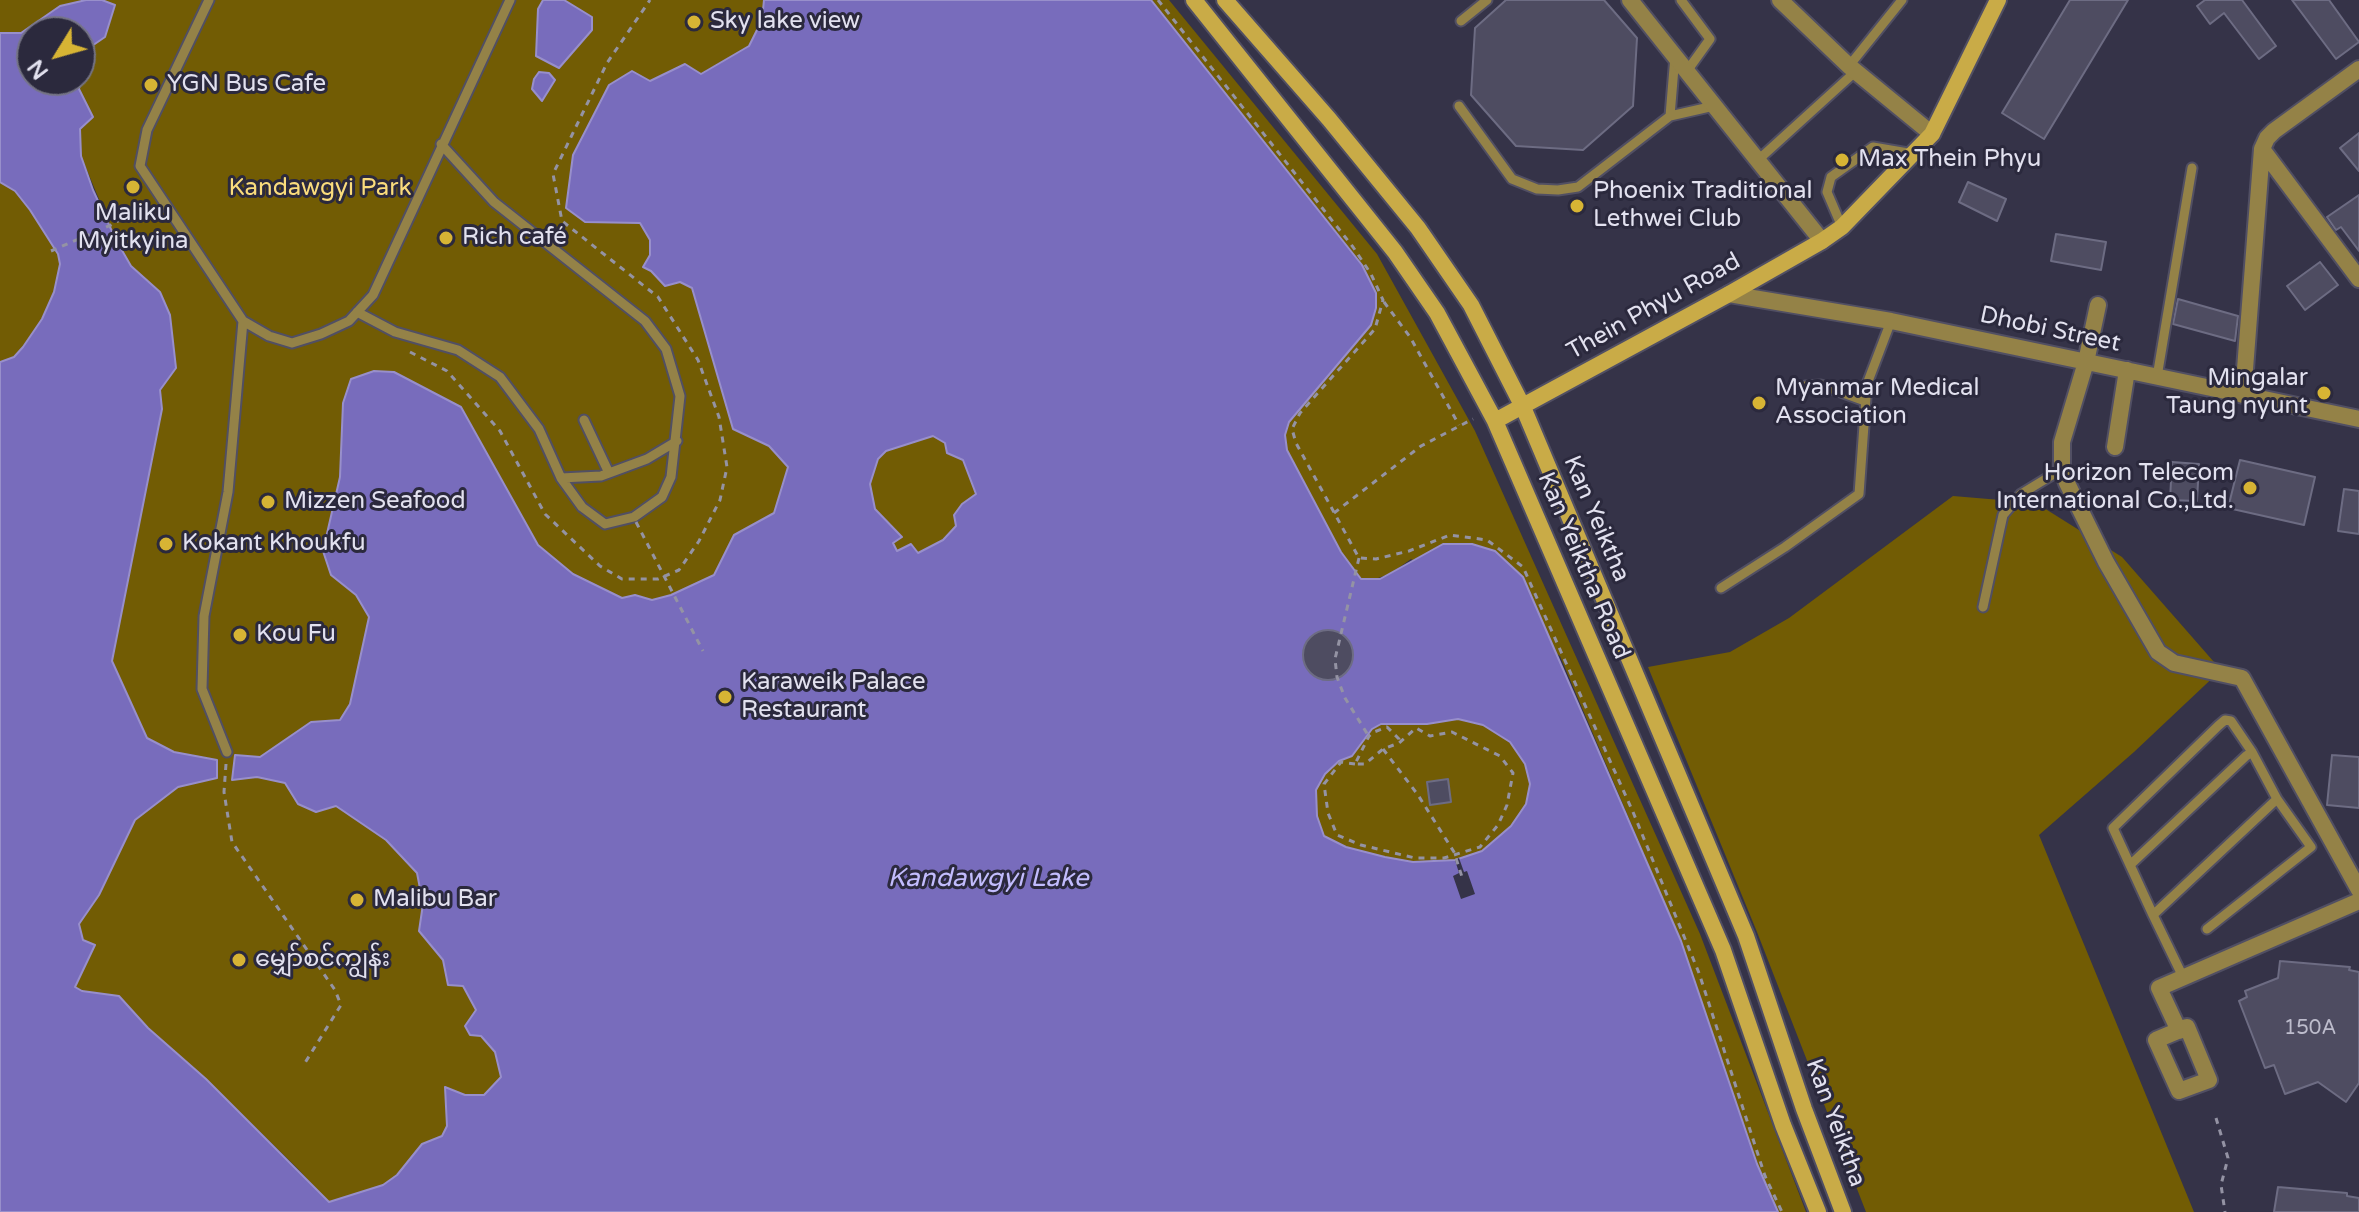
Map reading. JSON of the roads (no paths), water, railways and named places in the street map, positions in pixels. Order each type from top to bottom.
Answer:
[{"type":"main road","name":"Kan Yeiktha Road","points":[[1194,0],[1395,252],[1437,313],[1495,421],[1723,950],[1783,1125],[1818,1212]]},
{"type":"main road","name":"Kan Yeiktha","points":[[1225,0],[1329,119],[1418,228],[1471,305],[1523,407],[1746,936],[1808,1123],[1843,1212]]},
{"type":"main road","name":"Thein Phyu Road","points":[[1495,421],[1729,294],[1842,227],[1932,134],[1998,0]]},
{"type":"street","points":[[1630,0],[1822,241]]},
{"type":"street","points":[[1780,0],[1852,69],[1932,134]]},
{"type":"street","points":[[2243,395],[2265,143],[2359,70]]},
{"type":"street","points":[[2265,143],[2359,279]]},
{"type":"street","name":"Dhobi Street","points":[[1729,294],[1891,321],[2359,419]]},
{"type":"street","points":[[2098,305],[2086,362],[2062,442],[2062,469],[2106,562],[2158,652],[2174,663],[2242,678],[2359,890]]},
{"type":"street","points":[[2115,447],[2127,370]]},
{"type":"street","points":[[2179,1031],[2159,988],[2359,901]]},
{"type":"lane","points":[[209,0],[147,130],[140,166],[243,321],[269,336],[292,343],[349,321],[373,295],[510,0]]},
{"type":"lane","points":[[1461,21],[1487,0]]},
{"type":"lane","points":[[1681,0],[1710,39],[1687,71]]},
{"type":"lane","points":[[1757,161],[1852,69],[1902,0]]},
{"type":"lane","points":[[1670,116],[1675,56]]},
{"type":"lane","points":[[1459,106],[1512,179],[1537,189],[1578,187],[1670,116],[1714,106]]},
{"type":"lane","points":[[357,312],[395,332],[458,350],[500,377],[539,429],[561,478],[582,507],[605,524],[634,517],[662,497],[671,477],[680,396],[666,349],[645,321],[494,202],[441,144]]},
{"type":"lane","points":[[1842,227],[1827,192],[1831,177],[1873,147],[1914,154]]},
{"type":"lane","points":[[2157,377],[2192,168]]},
{"type":"lane","points":[[227,752],[202,689],[204,616],[228,492],[243,321]]},
{"type":"lane","points":[[1721,588],[1859,494],[1867,384],[1891,321]]},
{"type":"lane","points":[[1805,386],[1821,385],[1865,401]]},
{"type":"lane","points":[[584,420],[609,473]]},
{"type":"lane","points":[[561,478],[601,476],[647,459],[677,441]]},
{"type":"lane","points":[[1983,607],[2003,515],[2021,494],[2062,469]]},
{"type":"lane","points":[[2183,977],[2113,828],[2225,720],[2231,721],[2252,752],[2277,799],[2311,847],[2207,929]]},
{"type":"lane","points":[[2130,865],[2252,752]]},
{"type":"lane","points":[[2153,915],[2277,799]]},
{"type":"water","name":"Kandawgyi Lake","points":[[86,0],[102,0],[115,5],[105,37],[96,43],[96,16],[46,16],[60,6]]},
{"type":"water","points":[[543,0],[564,0],[592,17],[592,30],[559,68],[536,56],[538,9]]},
{"type":"water","name":"Kandawgyi Lake","points":[[764,0],[1151,0],[1362,265],[1376,293],[1371,325],[1289,422],[1285,435],[1287,450],[1341,552],[1361,579],[1380,579],[1443,544],[1472,544],[1495,551],[1523,577],[1681,941],[1757,1164],[1778,1212],[0,1212],[0,362],[14,357],[42,319],[54,292],[60,264],[58,254],[30,210],[15,191],[0,182],[0,33],[16,33],[16,96],[82,96],[93,117],[80,129],[81,156],[93,190],[131,266],[160,292],[170,315],[176,368],[160,390],[162,409],[112,661],[147,738],[174,752],[217,760],[217,778],[178,787],[135,820],[99,895],[79,924],[83,940],[95,945],[75,987],[82,991],[119,996],[148,1028],[206,1079],[329,1202],[383,1185],[397,1175],[422,1144],[442,1136],[447,1126],[445,1087],[465,1095],[484,1095],[501,1077],[495,1052],[481,1036],[470,1035],[465,1026],[476,1010],[463,986],[448,985],[443,960],[419,931],[423,904],[417,873],[386,840],[336,806],[316,812],[298,804],[285,783],[257,777],[232,780],[235,755],[260,757],[311,722],[340,720],[350,704],[369,617],[356,595],[331,575],[323,551],[340,477],[343,403],[351,379],[374,371],[394,372],[461,407],[538,545],[573,574],[622,598],[635,595],[652,600],[671,595],[714,575],[734,535],[774,513],[788,467],[769,446],[733,429],[692,288],[680,282],[665,286],[643,267],[650,255],[650,240],[640,223],[585,222],[566,208],[573,155],[609,85],[632,71],[650,81],[685,64],[701,74],[749,46],[762,20]],"holes":[[[933,436],[945,443],[947,453],[963,460],[976,494],[962,504],[954,515],[956,526],[943,540],[918,553],[911,544],[897,551],[893,543],[902,537],[875,509],[870,484],[878,459],[886,451]],[[1458,719],[1483,725],[1510,742],[1525,764],[1530,784],[1526,804],[1511,826],[1482,851],[1455,860],[1413,862],[1385,857],[1346,847],[1324,836],[1317,816],[1316,790],[1325,774],[1339,761],[1352,756],[1372,729],[1381,724],[1427,724]]]},
{"type":"water","points":[[539,72],[549,73],[555,80],[542,101],[532,89]]},
{"type":"place","name":"Sky lake view","points":[[694,22]]},
{"type":"place","name":"YGN Bus Cafe","points":[[151,85]]},
{"type":"place","name":"Max Thein Phyu","points":[[1842,160]]},
{"type":"place","name":"Maliku Myitkyina","points":[[133,187]]},
{"type":"place","name":"Phoenix Traditional Lethwei Club","points":[[1577,206]]},
{"type":"place","name":"Rich café","points":[[446,238]]},
{"type":"place","name":"Mingalar Taung nyunt","points":[[2324,393]]},
{"type":"place","name":"Myanmar Medical Association","points":[[1759,403]]},
{"type":"place","name":"Horizon Telecom International Co.,Ltd.","points":[[2250,488]]},
{"type":"place","name":"Mizzen Seafood","points":[[268,502]]},
{"type":"place","name":"Kokant Khoukfu","points":[[166,544]]},
{"type":"place","name":"Kou Fu","points":[[240,635]]},
{"type":"place","name":"Karaweik Palace Restaurant","points":[[725,697]]},
{"type":"place","name":"Malibu Bar","points":[[357,900]]},
{"type":"place","name":"မျှော်စင်ကျွန်း","points":[[239,960]]},
{"type":"park label","name":"Kandawgyi Park","points":[[320,189]]}]
